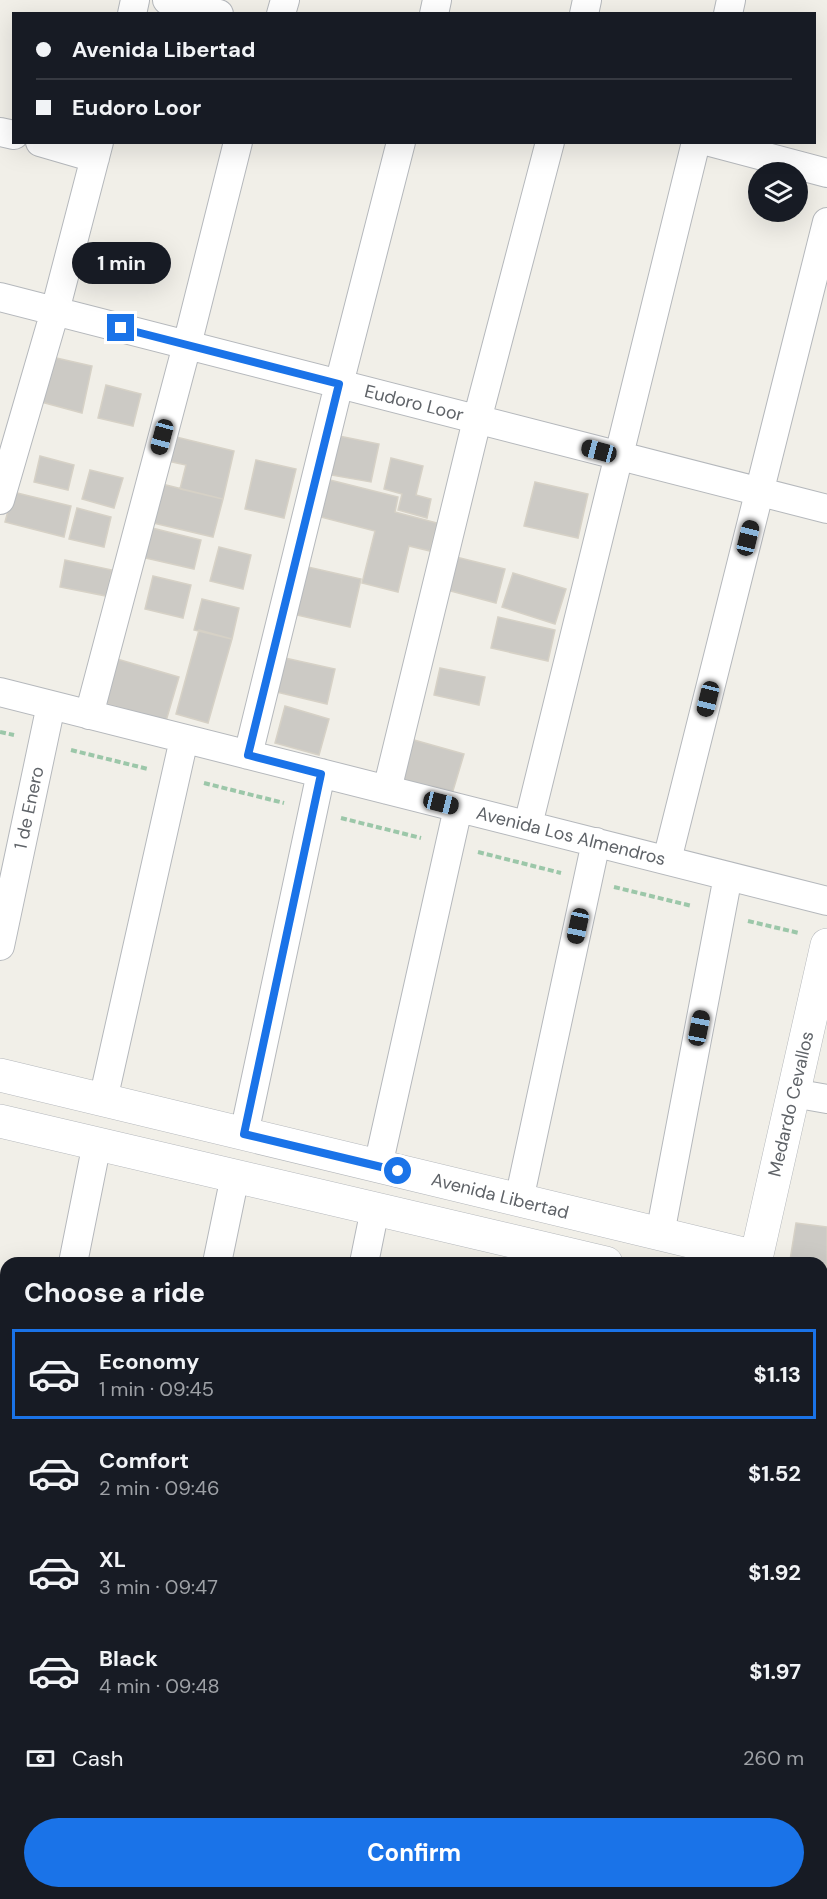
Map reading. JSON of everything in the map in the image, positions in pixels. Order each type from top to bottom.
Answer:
[{"type":"street","points":[[167,0],[212,12]]},
{"type":"street","points":[[0,500],[55,311],[97,150],[54,144]]},
{"type":"street","points":[[89,715],[237,144]]},
{"type":"street","points":[[248,755],[400,144]]},
{"type":"street","points":[[387,790],[477,420],[549,144]]},
{"type":"street","points":[[528,825],[696,144]]},
{"type":"street","points":[[718,144],[827,173]]},
{"type":"street","points":[[667,860],[827,222]]},
{"type":"street","name":"Eudoro Loor","points":[[0,297],[827,509]]},
{"type":"street","name":"Avenida Los Almendros","points":[[0,692],[827,901]]},
{"type":"street","name":"1 de Enero","points":[[0,946],[51,705]]},
{"type":"street","points":[[103,1100],[184,739]]},
{"type":"street","points":[[244,1134],[321,774]]},
{"type":"street","points":[[378,1166],[459,808]]},
{"type":"street","points":[[519,1200],[596,842]]},
{"type":"street","points":[[660,1234],[728,876]]},
{"type":"street","name":"Medardo Cevallos","points":[[756,1257],[793,1093],[815,940]]},
{"type":"street","name":"Avenida Libertad","points":[[0,1075],[660,1234],[744,1257]]},
{"type":"street","points":[[793,1093],[827,1099]]},
{"type":"street","points":[[0,1121],[375,1209],[518,1253],[553,1257]]},
{"type":"street","points":[[74,1257],[97,1143]]},
{"type":"street","points":[[218,1257],[235,1176]]},
{"type":"street","points":[[365,1257],[375,1209]]},
{"type":"path","points":[[0,732],[588,880],[815,940]]},
{"type":"building","points":[[52,357],[92,366],[82,413],[41,402]]},
{"type":"building","points":[[106,385],[141,394],[133,426],[98,418]]},
{"type":"building","points":[[172,436],[234,451],[223,499],[180,489],[186,465],[167,461]]},
{"type":"building","points":[[339,436],[379,444],[371,482],[331,475]]},
{"type":"building","points":[[40,456],[74,465],[68,490],[34,482]]},
{"type":"building","points":[[391,458],[423,466],[416,495],[431,499],[427,518],[398,510],[402,494],[384,489]]},
{"type":"building","points":[[256,460],[296,469],[284,518],[245,509]]},
{"type":"building","points":[[90,470],[123,478],[114,508],[82,499]]},
{"type":"building","points":[[326,479],[398,497],[395,512],[437,523],[430,551],[409,546],[398,592],[362,583],[375,531],[317,516]]},
{"type":"building","points":[[535,482],[588,494],[578,538],[524,526]]},
{"type":"building","points":[[162,484],[223,499],[213,537],[153,523]]},
{"type":"building","points":[[13,492],[71,506],[64,537],[5,522]]},
{"type":"building","points":[[77,508],[111,517],[104,547],[69,539]]},
{"type":"building","points":[[148,527],[201,540],[194,569],[141,557]]},
{"type":"building","points":[[219,547],[251,555],[243,589],[210,581]]},
{"type":"building","points":[[452,556],[505,569],[496,603],[443,589]]},
{"type":"building","points":[[65,560],[112,570],[106,596],[60,587]]},
{"type":"building","points":[[299,565],[361,579],[350,627],[288,613]]},
{"type":"building","points":[[513,573],[566,589],[555,624],[502,607]]},
{"type":"building","points":[[153,576],[191,585],[183,618],[145,609]]},
{"type":"building","points":[[202,599],[239,608],[232,639],[194,630]]},
{"type":"building","points":[[498,617],[555,630],[548,661],[491,648]]},
{"type":"building","points":[[199,630],[232,639],[208,723],[176,714]]},
{"type":"building","points":[[276,656],[335,669],[327,704],[268,690]]},
{"type":"building","points":[[117,659],[179,677],[166,721],[104,703]]},
{"type":"building","points":[[440,668],[485,677],[479,705],[434,695]]},
{"type":"building","points":[[285,706],[329,719],[319,755],[275,743]]},
{"type":"building","points":[[407,738],[464,754],[452,794],[396,777]]},
{"type":"building","points":[[796,1223],[827,1227],[827,1257],[790,1257]]},
{"type":"route","points":[[121,328],[339,384],[248,755],[321,774],[244,1134],[398,1171]]}]
